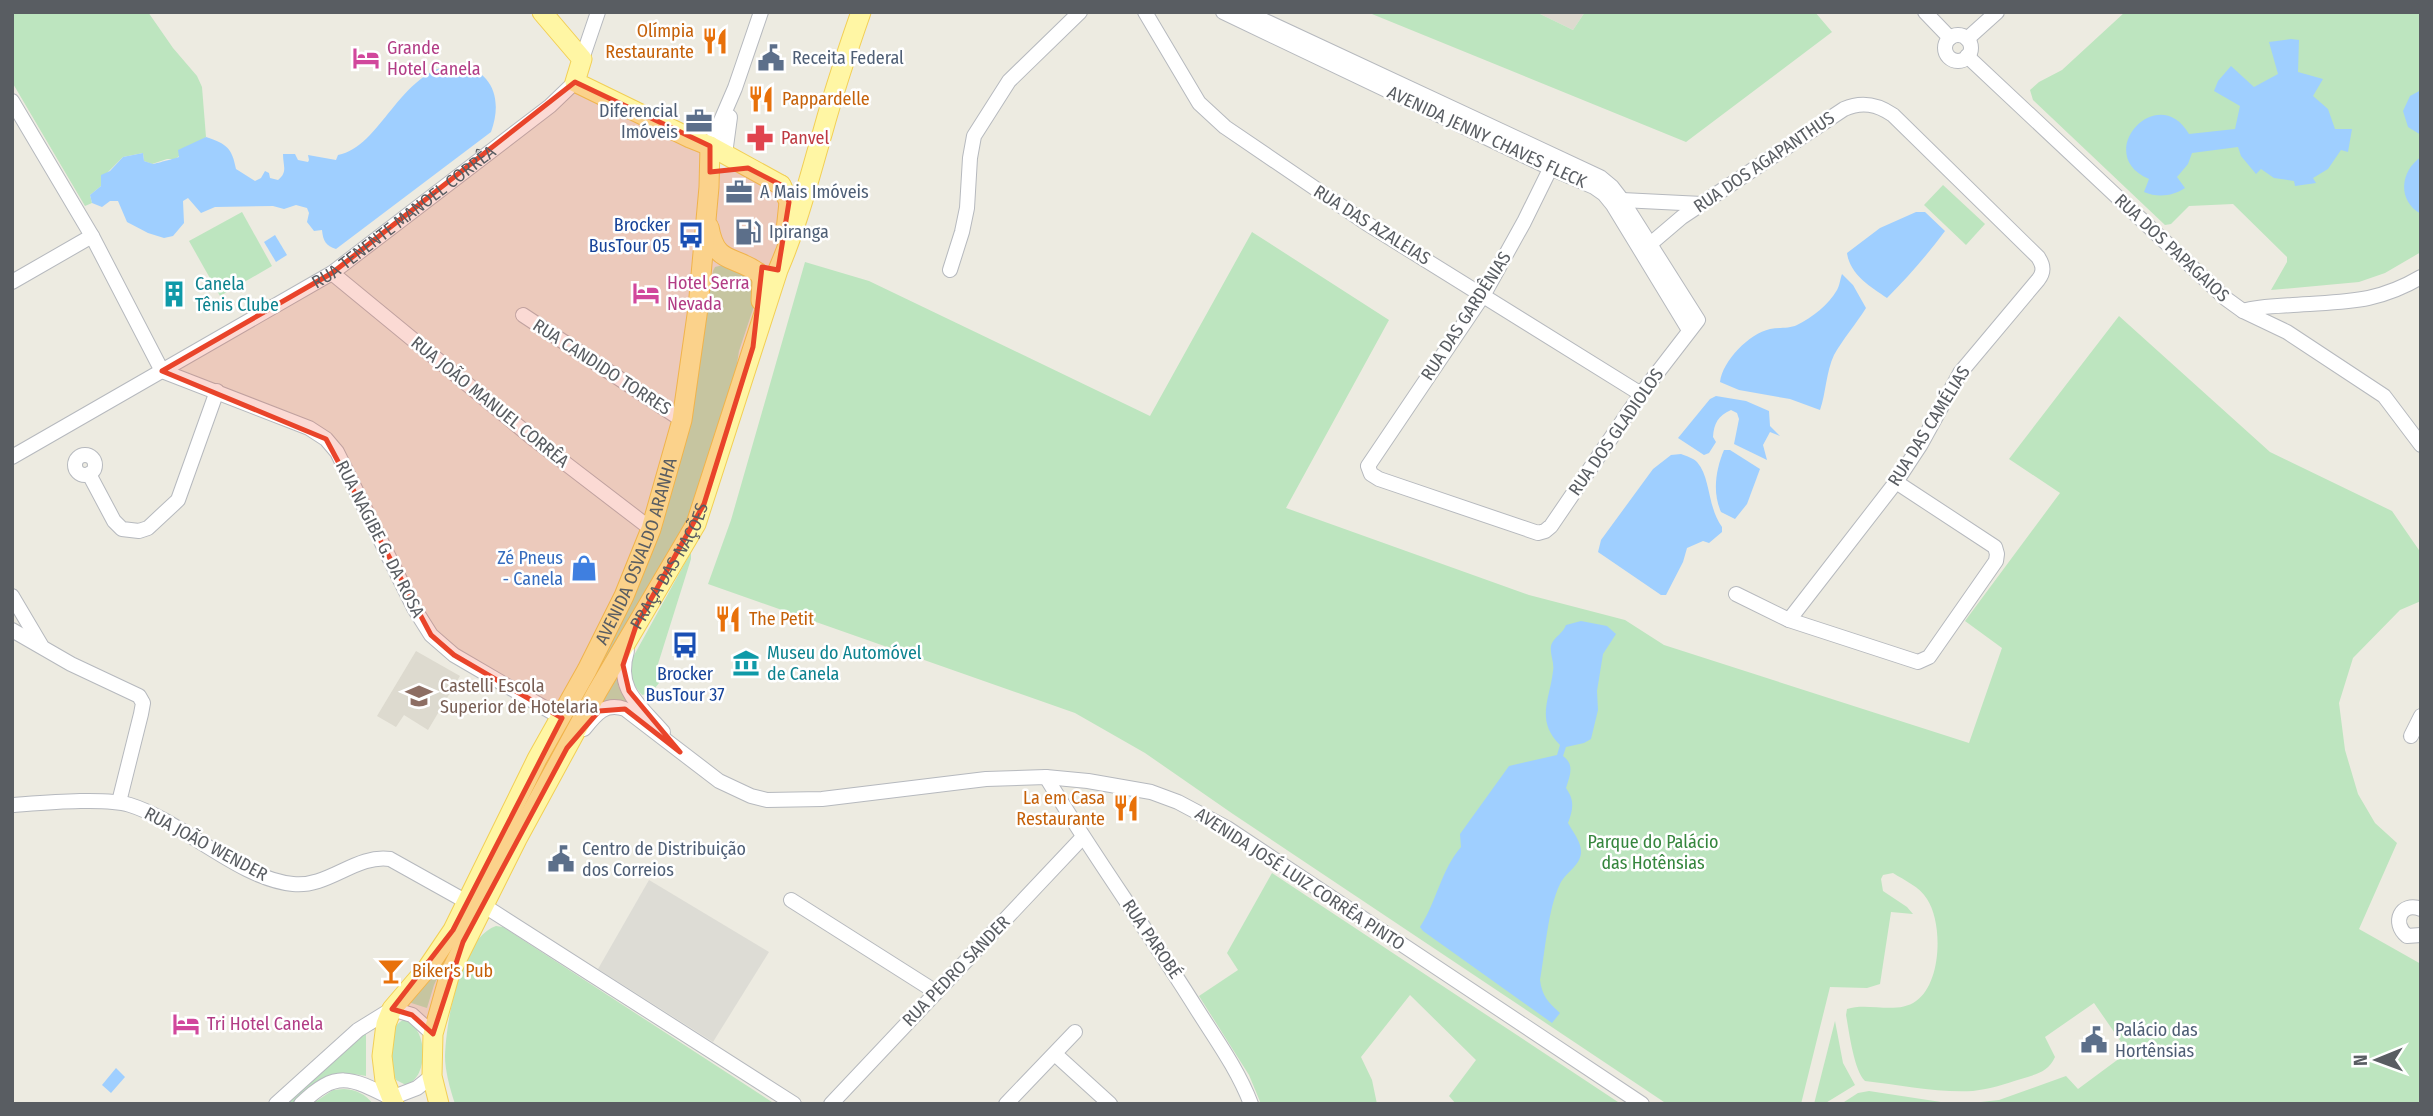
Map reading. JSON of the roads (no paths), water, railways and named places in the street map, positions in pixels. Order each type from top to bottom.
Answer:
[{"type":"main road","points":[[542,12],[582,60]]},
{"type":"main road","points":[[778,270],[800,216],[822,135],[861,12]]},
{"type":"main road","name":"RUA TENENTE MANOEL CORRÊA","points":[[575,82],[582,60]]},
{"type":"main road","points":[[575,82],[718,150],[780,185],[786,194],[789,212],[778,270]]},
{"type":"main road","points":[[780,185],[797,175],[810,159],[822,135]]},
{"type":"main road","name":"AVENIDA OSVALDO ARANHA","points":[[392,1009],[475,904],[537,759],[562,718],[624,596],[651,529],[682,420],[698,308],[709,187],[718,150]]},
{"type":"main road","points":[[709,187],[726,169],[748,168]]},
{"type":"main road","points":[[707,212],[713,247],[760,274],[762,281],[753,347]]},
{"type":"main road","points":[[698,308],[708,266],[716,259],[778,270]]},
{"type":"main road","name":"PRAÇA DAS NAÇÕES","points":[[439,1104],[432,1076],[433,1034],[450,973],[475,904],[532,811],[616,657],[696,524],[778,270]]},
{"type":"main road","points":[[532,811],[544,775],[563,736],[565,722],[562,718]]},
{"type":"main road","points":[[392,1009],[386,1024],[382,1056],[385,1081],[392,1101]]},
{"type":"street","name":"RUA TENENTE MANOEL CORRÊA","points":[[582,60],[598,12]]},
{"type":"street","name":"AVENIDA OSVALDO ARANHA","points":[[718,150],[735,88],[761,12]]},
{"type":"street","points":[[950,270],[967,208],[974,136],[1009,81],[1080,12]]},
{"type":"street","name":"RUA DAS AZALEIAS","points":[[1145,12],[1190,90],[1199,103],[1224,127],[1366,223],[1642,394]]},
{"type":"street","name":"AVENIDA JENNY CHAVES FLECK","points":[[1223,12],[1553,163]]},
{"type":"street","name":"AVENIDA JENNY CHAVES FLECK","points":[[1247,12],[1553,163],[1618,203],[1694,325]]},
{"type":"street","points":[[1925,12],[1950,38]]},
{"type":"street","points":[[1967,39],[1997,12]]},
{"type":"street","points":[[1958,35],[1967,39],[1970,47],[1967,56],[1959,60],[1950,58],[1945,46],[1950,38],[1958,35]]},
{"type":"street","name":"RUA DOS PAPAGAIOS","points":[[1967,56],[2225,298],[2243,311],[2287,332],[2384,396],[2421,445]]},
{"type":"street","name":"RUA TENENTE MANOEL CORRÊA","points":[[12,457],[332,273],[550,106],[575,82]]},
{"type":"street","points":[[13,104],[92,236],[162,371]]},
{"type":"street","name":"RUA DOS AGAPANTHUS","points":[[1647,247],[1671,224],[1844,109],[1856,104],[1873,105],[1893,115],[2038,257],[2043,266]]},
{"type":"street","name":"RUA DAS GARDÊNIAS","points":[[1542,532],[1530,532],[1379,479],[1371,474],[1369,463],[1484,294],[1553,163]]},
{"type":"street","points":[[1618,203],[1702,204]]},
{"type":"street","points":[[12,282],[92,236]]},
{"type":"street","name":"RUA DAS CAMÉLIAS","points":[[1789,620],[1896,482],[1921,444],[1960,373],[2038,280],[2043,273],[2043,266]]},
{"type":"street","name":"RUA JOÃO MANUEL CORRÊA","points":[[332,273],[535,440],[651,529]]},
{"type":"street","points":[[2243,311],[2378,297],[2398,290],[2421,276]]},
{"type":"street","points":[[2287,332],[2285,316],[2293,305]]},
{"type":"street","name":"RUA CANDIDO TORRES","points":[[523,315],[682,420]]},
{"type":"street","name":"RUA DOS GLADIOLOS","points":[[1542,532],[1551,526],[1642,394],[1694,325]]},
{"type":"street","name":"RUA NAGIBE G. DA ROSA","points":[[162,371],[309,428],[326,439],[337,452],[414,608],[431,635],[454,654],[562,718]]},
{"type":"street","points":[[89,474],[114,521],[122,529],[139,531],[148,528],[178,500],[217,391]]},
{"type":"street","points":[[1736,594],[1789,620],[1918,662],[1924,661],[1988,572],[1997,554],[1995,547],[1896,482]]},
{"type":"street","points":[[12,596],[42,646]]},
{"type":"street","name":"AVENIDA JOSÉ LUIZ CORRÊA PINTO","points":[[636,626],[623,665],[624,683],[680,751]]},
{"type":"street","points":[[12,630],[71,664],[137,694],[141,699],[142,714],[119,802]]},
{"type":"street","name":"AVENIDA JOSÉ LUIZ CORRÊA PINTO","points":[[567,748],[598,711],[616,706],[625,709],[719,781],[751,796],[782,802],[986,779],[1046,778],[1088,781],[1151,792],[1178,802],[1227,828],[1642,1104]]},
{"type":"street","points":[[2412,736],[2421,716]]},
{"type":"street","name":"RUA PAROBÉ","points":[[1046,778],[1082,838],[1159,948],[1240,1076],[1251,1104]]},
{"type":"street","name":"RUA JOÃO WENDER","points":[[12,805],[119,802],[139,808],[250,870],[279,881],[307,884],[368,861],[384,858],[397,862],[475,904],[793,1104]]},
{"type":"street","name":"RUA PEDRO SANDER","points":[[831,1104],[1082,838]]},
{"type":"street","points":[[792,900],[936,992]]},
{"type":"street","points":[[2420,906],[2403,910],[2398,922],[2400,930],[2407,936],[2421,934]]},
{"type":"street","points":[[276,1104],[358,1030],[392,1009],[412,1015],[433,1034]]},
{"type":"street","points":[[1006,1104],[1075,1032]]},
{"type":"street","points":[[1055,1054],[1110,1104]]},
{"type":"street","points":[[300,1104],[321,1086],[332,1081],[355,1082],[392,1101],[417,1088],[432,1076]]},
{"type":"street","points":[[1085,1104],[1096,1091]]},
{"type":"water","points":[[2299,40],[2298,72],[2323,79],[2313,96],[2328,109],[2335,129],[2352,129],[2348,152],[2341,150],[2328,169],[2313,178],[2316,183],[2295,186],[2294,181],[2274,178],[2261,169],[2256,174],[2241,156],[2238,147],[2192,153],[2188,164],[2177,177],[2185,188],[2165,195],[2144,192],[2149,179],[2133,168],[2126,154],[2128,140],[2136,127],[2147,118],[2162,115],[2176,119],[2189,134],[2235,129],[2240,106],[2214,91],[2218,81],[2231,66],[2254,87],[2278,74],[2269,42]]},
{"type":"water","points":[[456,64],[479,73],[492,88],[496,108],[491,132],[336,249],[326,242],[322,230],[314,231],[307,222],[307,208],[296,205],[284,209],[273,206],[215,207],[201,213],[188,198],[183,201],[184,223],[173,236],[164,238],[127,222],[118,201],[110,201],[102,207],[92,203],[90,195],[101,186],[101,175],[110,171],[123,157],[143,153],[144,161],[153,164],[179,157],[178,150],[206,137],[227,148],[233,156],[236,169],[255,181],[261,178],[265,171],[270,178],[278,180],[283,174],[283,154],[295,154],[298,160],[308,162],[308,155],[336,160],[338,155],[353,149],[367,138],[420,80],[436,70]]},
{"type":"water","points":[[2421,90],[2421,135],[2408,127],[2403,111],[2410,96]]},
{"type":"water","points":[[2421,157],[2421,214],[2408,202],[2404,186],[2409,170]]},
{"type":"water","points":[[1916,212],[1925,212],[1945,231],[1887,298],[1857,274],[1847,253],[1880,228]]},
{"type":"water","points":[[275,235],[287,255],[276,262],[264,242]]},
{"type":"water","points":[[1842,274],[1853,285],[1866,308],[1834,355],[1820,410],[1790,399],[1739,390],[1720,382],[1726,365],[1738,349],[1762,332],[1794,326],[1814,315],[1834,295]]},
{"type":"water","points":[[1716,396],[1746,401],[1769,411],[1770,426],[1780,436],[1770,432],[1763,445],[1767,460],[1734,444],[1739,419],[1737,413],[1731,410],[1720,417],[1716,424],[1713,437],[1716,442],[1709,453],[1704,455],[1678,438],[1710,399]]},
{"type":"water","points":[[1724,450],[1730,450],[1760,469],[1747,504],[1735,519],[1721,512],[1718,504],[1717,473]]},
{"type":"water","points":[[1681,454],[1695,461],[1701,469],[1722,532],[1709,543],[1703,541],[1687,548],[1666,595],[1661,595],[1598,552],[1601,540],[1653,469],[1671,455]]},
{"type":"water","points":[[1581,621],[1607,626],[1616,634],[1603,654],[1597,691],[1598,710],[1591,739],[1566,747],[1563,756],[1570,767],[1566,788],[1572,805],[1568,823],[1579,841],[1581,853],[1578,862],[1560,884],[1547,931],[1540,980],[1546,998],[1560,1013],[1552,1023],[1420,927],[1454,856],[1461,847],[1460,834],[1509,766],[1557,755],[1560,745],[1552,736],[1546,718],[1553,668],[1551,646],[1566,625]]},
{"type":"water","points":[[116,1068],[125,1077],[111,1093],[102,1085]]},
{"type":"place","name":"Olímpia Restaurante","points":[[715,41]]},
{"type":"place","name":"Grande Hotel Canela","points":[[366,58]]},
{"type":"place","name":"Receita Federal","points":[[771,58]]},
{"type":"place","name":"Pappardelle","points":[[761,99]]},
{"type":"place","name":"Diferencial Imóveis","points":[[699,121]]},
{"type":"place","name":"Panvel","points":[[760,138]]},
{"type":"place","name":"A Mais Imóveis","points":[[739,192]]},
{"type":"place","name":"Ipiranga","points":[[748,232]]},
{"type":"place","name":"Brocker BusTour 05","points":[[691,235]]},
{"type":"place","name":"Hotel Serra Nevada","points":[[646,293]]},
{"type":"place","name":"Canela Tênis Clube","points":[[174,294]]},
{"type":"place","name":"Zé Pneus - Canela","points":[[584,568]]},
{"type":"place","name":"The Petit","points":[[728,619]]},
{"type":"place","name":"Brocker BusTour 37","points":[[685,645]]},
{"type":"place","name":"Museu do Automóvel de Canela","points":[[746,663]]},
{"type":"place","name":"Castelli Escola Superior de Hotelaria","points":[[419,696]]},
{"type":"place","name":"La em Casa Restaurante","points":[[1126,808]]},
{"type":"place","name":"Centro de Distribuição dos Correios","points":[[561,859]]},
{"type":"place","name":"Biker's Pub","points":[[391,971]]},
{"type":"place","name":"Tri Hotel Canela","points":[[186,1024]]},
{"type":"place","name":"Palácio das Hortênsias","points":[[2094,1040]]},
{"type":"park label","name":"Parque do Palácio das Hotênsias","points":[[1653,852]]}]
